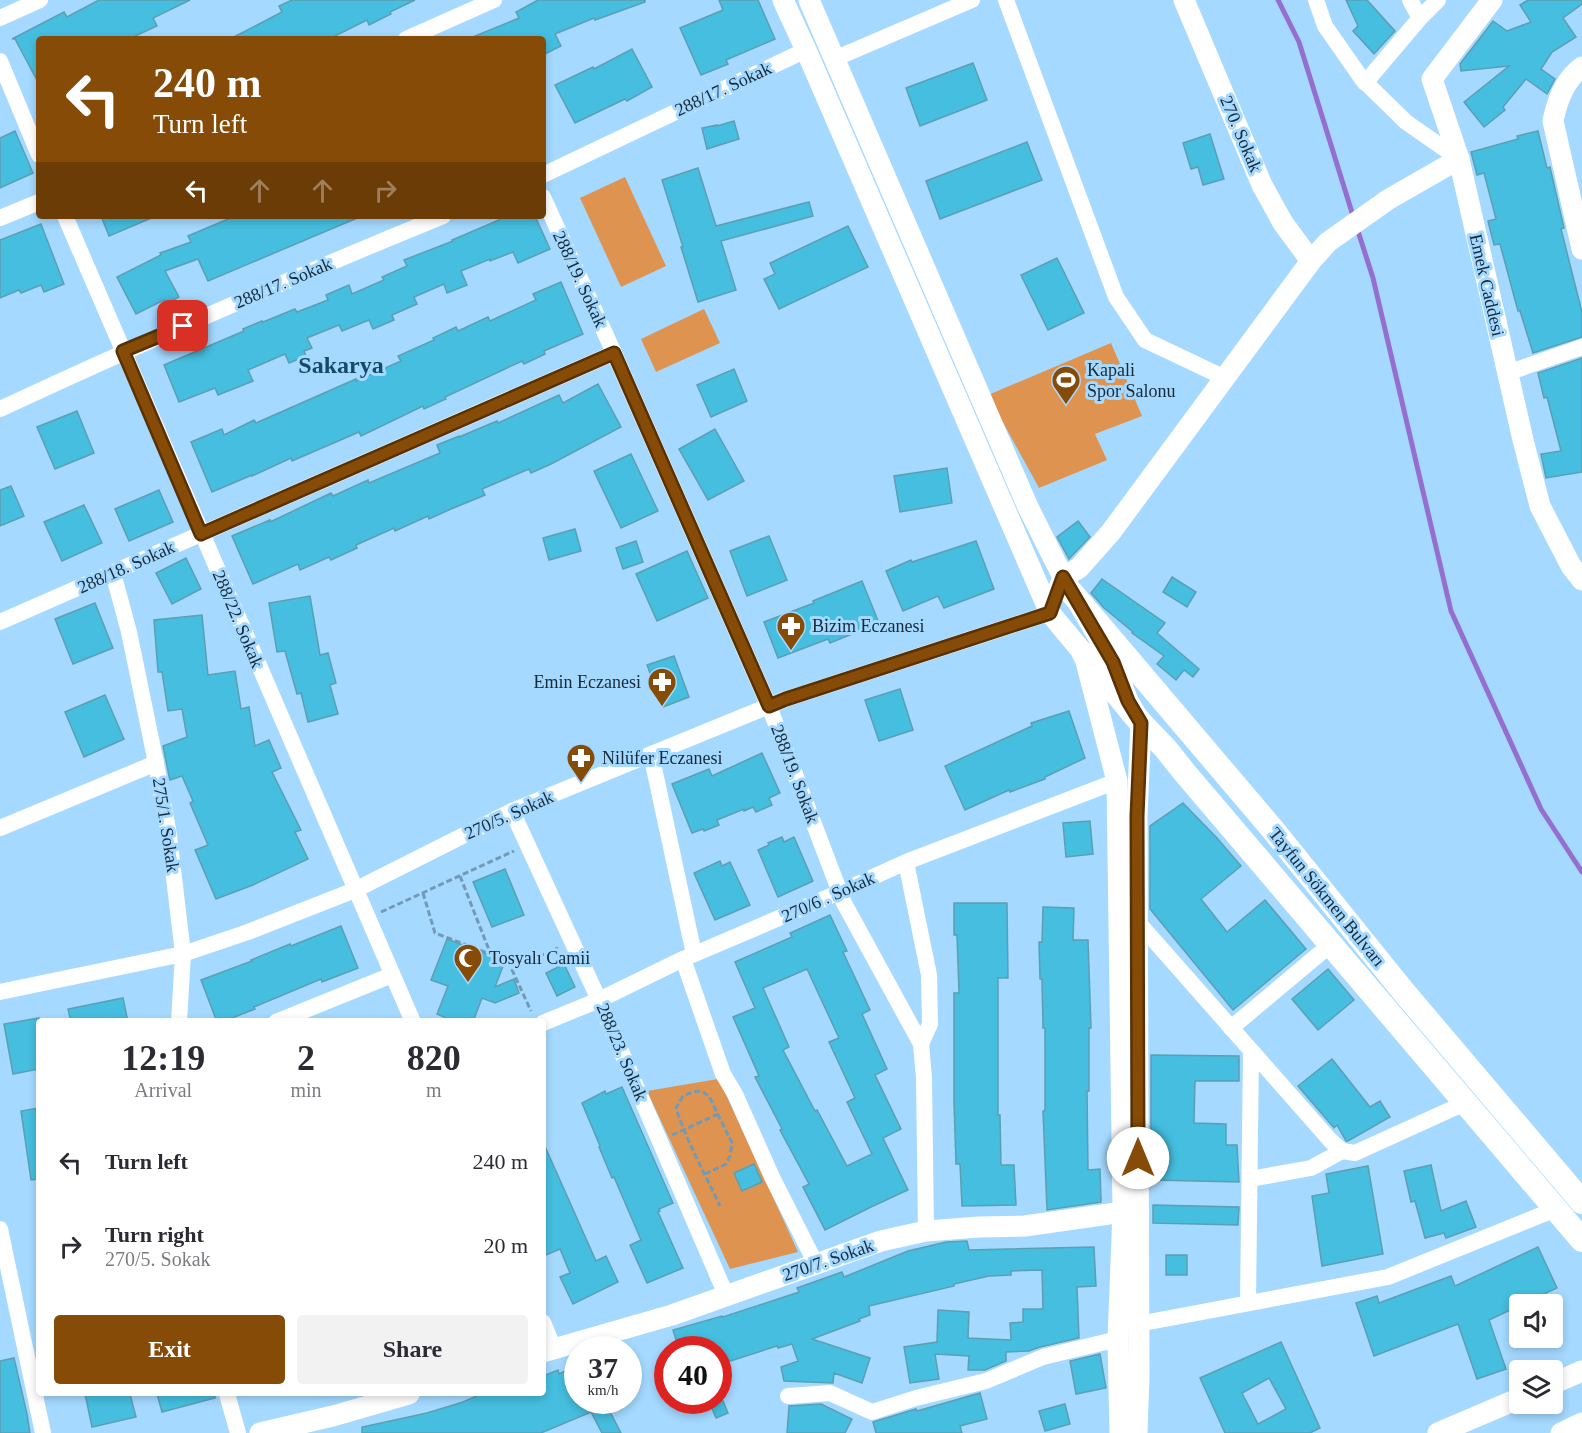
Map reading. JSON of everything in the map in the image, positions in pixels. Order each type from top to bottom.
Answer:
[{"type":"main road","name":"Tayfun Sökmen Bulvarı","points":[[1068,585],[1274,831],[1410,1000],[1582,1202]]},
{"type":"main road","name":"Tayfun Sökmen Bulvarı","points":[[1084,654],[1582,1240]]},
{"type":"street","points":[[0,18],[40,0]]},
{"type":"street","points":[[413,36],[494,0]]},
{"type":"street","points":[[783,0],[1050,613],[1084,654],[1117,781],[1123,1212],[1118,1339],[1120,1433]]},
{"type":"street","points":[[809,0],[1028,507],[1068,585],[1113,662],[1128,701],[1141,723],[1137,816],[1137,1433]]},
{"type":"street","points":[[834,59],[972,0]]},
{"type":"street","points":[[1006,0],[1116,297],[1145,340],[1225,378]]},
{"type":"street","name":"270. Sokak","points":[[1184,0],[1262,185],[1283,223],[1311,261]]},
{"type":"street","points":[[1050,613],[1078,568],[1112,532],[1311,261],[1328,242],[1389,200],[1459,159],[1406,122],[1365,83],[1326,26],[1316,0]]},
{"type":"street","points":[[1410,0],[1420,18]]},
{"type":"street","points":[[1365,83],[1438,0]]},
{"type":"street","name":"Emek Caddesi","points":[[1492,0],[1432,79],[1459,159],[1507,373],[1540,506],[1571,566],[1582,580]]},
{"type":"street","name":"288/17. Sokak","points":[[546,174],[806,50]]},
{"type":"street","points":[[0,61],[36,148]]},
{"type":"street","points":[[1582,67],[1575,72],[1556,102],[1553,121],[1582,249]]},
{"type":"street","points":[[0,218],[36,203]]},
{"type":"street","name":"288/19. Sokak","points":[[546,204],[769,706],[844,903],[921,1044],[924,1078],[926,1231]]},
{"type":"street","name":"288/22. Sokak","points":[[66,219],[410,1018]]},
{"type":"street","name":"288/17. Sokak","points":[[0,408],[123,351],[436,219]]},
{"type":"street","points":[[1507,373],[1582,347]]},
{"type":"street","name":"288/18. Sokak","points":[[0,622],[614,353]]},
{"type":"street","name":"275/1. Sokak","points":[[113,573],[129,632],[169,835],[183,954],[179,1018]]},
{"type":"street","name":"270/5. Sokak","points":[[0,992],[183,954],[248,932],[355,890],[512,811],[786,699],[1050,613]]},
{"type":"street","points":[[651,754],[688,956],[723,1074],[735,1094],[772,1177],[816,1264]]},
{"type":"street","points":[[0,828],[156,763]]},
{"type":"street","name":"270/6 . Sokak","points":[[546,1019],[599,1000],[688,956],[906,862],[1117,781]]},
{"type":"street","name":"288/23. Sokak","points":[[512,811],[599,1000],[726,1295]]},
{"type":"street","points":[[906,862],[929,975],[930,1024],[921,1044]]},
{"type":"street","points":[[1137,921],[1342,1151],[1355,1153],[1465,1103]]},
{"type":"street","points":[[1232,1028],[1330,945]]},
{"type":"street","points":[[286,1018],[392,975]]},
{"type":"street","points":[[1248,1303],[1251,1051]]},
{"type":"street","points":[[1250,1179],[1311,1168],[1342,1151]]},
{"type":"street","points":[[1138,1324],[1388,1277],[1556,1209]]},
{"type":"street","name":"270/7. Sokak","points":[[549,1351],[672,1315],[881,1241],[926,1231],[1025,1226],[1123,1212]]},
{"type":"street","points":[[0,1229],[43,1433]]},
{"type":"street","points":[[788,1396],[830,1392],[872,1412],[916,1398],[986,1381],[1043,1357],[1118,1339]]},
{"type":"street","points":[[1563,1379],[1582,1371]]},
{"type":"street","points":[[228,1396],[238,1433]]},
{"type":"street","points":[[260,1433],[333,1416],[383,1397]]},
{"type":"street","points":[[1438,1433],[1475,1426],[1509,1405]]},
{"type":"street","points":[[1561,1433],[1582,1423]]},
{"type":"path","points":[[378,914],[516,850]]},
{"type":"path","points":[[460,876],[491,955]]},
{"type":"path","points":[[423,893],[435,933],[519,964],[558,948]]},
{"type":"path","points":[[508,961],[537,1018]]},
{"type":"path","points":[[705,1174],[726,1164],[732,1143],[709,1096],[700,1091],[682,1096],[676,1108],[684,1129],[705,1174],[720,1206]]},
{"type":"path","points":[[660,1140],[718,1114]]},
{"type":"shaded area","points":[[625,177],[666,266],[621,287],[580,198]]},
{"type":"shaded area","points":[[704,309],[720,343],[656,372],[641,339]]},
{"type":"shaded area","name":"Kapali Spor Salonu","points":[[1111,343],[1142,416],[1095,434],[1107,460],[1039,488],[988,395]]},
{"type":"shaded area","points":[[718,1079],[798,1252],[730,1269],[647,1091]]},
{"type":"building","points":[[99,0],[190,0],[153,18],[157,26],[135,36],[36,36],[36,78],[15,39],[12,39],[64,12],[67,17]]},
{"type":"building","points":[[292,0],[415,0],[369,25],[367,20],[335,36],[236,36],[282,12],[279,6]]},
{"type":"building","points":[[538,0],[645,0],[645,2],[595,20],[594,18],[555,34],[561,46],[546,54],[546,36],[475,36],[519,18],[516,12]]},
{"type":"building","points":[[719,0],[758,0],[775,39],[726,60],[728,64],[701,75],[680,28],[723,10]]},
{"type":"building","points":[[1346,0],[1367,0],[1395,31],[1374,54],[1353,31],[1358,26]]},
{"type":"building","points":[[1528,0],[1582,0],[1582,4],[1563,18],[1576,37],[1552,52],[1541,69],[1555,79],[1547,94],[1526,79],[1503,107],[1505,110],[1484,127],[1464,102],[1509,66],[1461,71],[1460,64],[1493,21],[1507,31],[1531,22],[1520,5]]},
{"type":"building","points":[[632,49],[652,87],[627,101],[625,99],[575,123],[555,85],[593,67],[594,69]]},
{"type":"building","points":[[973,63],[987,100],[920,126],[906,88]]},
{"type":"building","points":[[734,121],[739,139],[707,149],[702,128]]},
{"type":"building","points":[[15,131],[33,173],[0,188],[0,138]]},
{"type":"building","points":[[1538,131],[1547,168],[1550,167],[1564,228],[1561,229],[1582,312],[1582,337],[1533,353],[1520,311],[1518,311],[1500,244],[1494,245],[1488,221],[1496,219],[1484,173],[1477,175],[1471,152]]},
{"type":"building","points":[[1210,134],[1224,179],[1203,185],[1198,167],[1191,169],[1183,143]]},
{"type":"building","points":[[1027,142],[1042,180],[940,219],[926,181]]},
{"type":"building","points":[[698,168],[716,226],[809,202],[813,216],[721,241],[736,290],[698,302],[662,180]]},
{"type":"building","points":[[102,219],[149,219],[109,236]]},
{"type":"building","points":[[228,219],[355,219],[208,281],[198,259],[165,271],[179,297],[166,304],[164,300],[136,314],[117,277],[161,255],[160,253],[191,242],[188,236]]},
{"type":"building","points":[[536,219],[550,249],[518,263],[513,252],[490,261],[490,259],[461,271],[467,285],[447,293],[444,284],[414,297],[417,304],[392,315],[394,320],[373,329],[369,320],[342,331],[339,325],[307,338],[312,348],[304,351],[306,356],[289,363],[285,354],[248,370],[253,381],[218,395],[215,388],[179,402],[164,365],[262,321],[295,309],[297,312],[328,300],[326,295],[349,285],[352,294],[384,280],[382,277],[407,266],[404,260],[499,220]]},
{"type":"building","points":[[41,224],[64,284],[44,292],[41,285],[21,293],[19,290],[0,298],[0,240]]},
{"type":"building","points":[[848,226],[868,267],[779,309],[764,279],[775,274],[770,263]]},
{"type":"building","points":[[1057,258],[1084,313],[1048,330],[1021,275]]},
{"type":"building","points":[[561,282],[583,334],[544,351],[545,354],[524,364],[522,361],[445,397],[446,399],[424,409],[423,406],[361,436],[359,432],[212,492],[191,442],[222,429],[224,435],[254,420],[256,423],[356,379],[356,381],[401,361],[398,356],[456,327],[458,331],[488,317],[490,321],[536,300],[533,294]]},
{"type":"building","points":[[1582,358],[1582,472],[1546,478],[1541,454],[1561,451],[1547,397],[1544,398],[1538,373]]},
{"type":"building","points":[[734,369],[747,401],[711,417],[697,385]]},
{"type":"building","points":[[598,384],[621,427],[531,473],[529,469],[482,489],[485,495],[429,519],[428,516],[395,531],[394,528],[356,545],[357,548],[331,560],[329,557],[300,570],[298,564],[253,584],[232,536],[270,520],[270,522],[331,493],[333,496],[368,480],[369,483],[440,453],[437,445],[497,421],[498,423],[559,395],[563,403]]},
{"type":"building","points":[[77,411],[94,453],[55,469],[37,427]]},
{"type":"building","points":[[715,429],[744,481],[708,500],[679,449]]},
{"type":"building","points":[[631,454],[658,511],[621,528],[594,471]]},
{"type":"building","points":[[947,468],[952,503],[900,512],[894,476]]},
{"type":"building","points":[[11,486],[24,516],[0,526],[0,490]]},
{"type":"building","points":[[159,490],[173,522],[129,541],[115,509]]},
{"type":"building","points":[[84,505],[102,543],[62,561],[44,522]]},
{"type":"building","points":[[1078,521],[1090,537],[1069,559],[1057,537]]},
{"type":"building","points":[[575,529],[581,551],[549,560],[543,538]]},
{"type":"building","points":[[769,536],[787,580],[747,596],[730,551]]},
{"type":"building","points":[[636,541],[643,562],[623,569],[616,548]]},
{"type":"building","points":[[976,541],[994,589],[944,608],[938,596],[903,611],[886,571],[911,560],[912,562]]},
{"type":"building","points":[[687,551],[708,598],[657,621],[636,574]]},
{"type":"building","points":[[186,558],[201,589],[172,604],[156,573]]},
{"type":"building","points":[[1172,577],[1196,592],[1187,607],[1163,592]]},
{"type":"building","points":[[1102,579],[1165,623],[1157,633],[1199,669],[1193,677],[1184,670],[1176,680],[1157,664],[1164,656],[1132,633],[1104,608],[1091,593]]},
{"type":"building","points":[[862,581],[879,623],[830,643],[828,639],[778,658],[764,622]]},
{"type":"building","points":[[310,596],[320,655],[328,653],[336,683],[330,685],[338,714],[308,722],[301,693],[297,694],[285,651],[277,652],[269,603]]},
{"type":"building","points":[[95,603],[113,648],[73,664],[55,619]]},
{"type":"building","points":[[202,615],[208,675],[235,671],[241,709],[249,707],[255,746],[269,740],[281,768],[272,772],[301,830],[295,832],[308,859],[253,885],[216,899],[195,850],[208,845],[190,803],[193,801],[182,776],[170,780],[169,776],[163,746],[187,737],[182,709],[168,711],[162,672],[158,672],[154,620]]},
{"type":"building","points":[[674,656],[689,697],[663,707],[647,665]]},
{"type":"building","points":[[900,689],[913,730],[879,741],[865,700]]},
{"type":"building","points":[[105,695],[124,739],[84,757],[65,712]]},
{"type":"building","points":[[1069,711],[1085,758],[1045,779],[1010,792],[1009,790],[965,810],[945,766],[1032,726],[1031,723]]},
{"type":"building","points":[[762,753],[780,793],[769,798],[772,805],[756,812],[753,807],[744,811],[744,809],[717,820],[719,825],[692,833],[672,784],[709,769],[712,776]]},
{"type":"building","points":[[1183,803],[1241,866],[1201,899],[1227,932],[1265,900],[1306,949],[1233,1010],[1150,909],[1150,826]]},
{"type":"building","points":[[1090,821],[1093,854],[1066,857],[1063,823]]},
{"type":"building","points":[[782,837],[784,842],[794,837],[813,881],[778,897],[758,850]]},
{"type":"building","points":[[720,861],[722,866],[730,862],[750,905],[715,920],[694,873]]},
{"type":"building","points":[[505,869],[524,915],[492,927],[473,882]]},
{"type":"building","points":[[954,903],[1007,903],[1008,978],[998,978],[998,1115],[1000,1115],[1001,1165],[1014,1165],[1016,1205],[962,1206],[960,1164],[956,1164],[954,1102],[954,993],[959,993]]},
{"type":"building","points":[[1043,907],[1074,908],[1073,940],[1088,940],[1091,1028],[1089,1028],[1089,1091],[1087,1091],[1088,1170],[1100,1169],[1101,1202],[1047,1210],[1043,1111],[1045,1111],[1045,1028],[1043,1028],[1039,942],[1042,942]]},
{"type":"building","points":[[830,915],[847,951],[843,952],[870,1010],[862,1014],[887,1069],[875,1075],[901,1129],[883,1138],[908,1190],[825,1230],[803,1187],[809,1184],[755,1077],[759,1076],[733,1017],[755,1008],[735,962],[792,937],[790,933]],"holes":[[[807,969],[839,1038],[829,1042],[855,1098],[847,1102],[872,1154],[847,1166],[783,1050],[789,1047],[763,988]]]},
{"type":"building","points":[[341,926],[358,968],[322,982],[321,979],[232,1018],[215,1018],[201,980],[290,944],[291,946]]},
{"type":"building","name":"Tosyalı Camii","points":[[447,939],[505,961],[495,987],[514,979],[519,993],[495,1003],[482,998],[474,1018],[446,1018],[437,1014],[448,986],[431,980]]},
{"type":"building","points":[[564,964],[575,987],[557,996],[546,973]]},
{"type":"building","points":[[1328,969],[1354,1000],[1318,1030],[1292,999]]},
{"type":"building","points":[[123,998],[127,1018],[70,1018],[68,1009]]},
{"type":"building","points":[[36,1019],[36,1070],[13,1074],[4,1024]]},
{"type":"building","points":[[1151,1055],[1239,1056],[1239,1081],[1195,1081],[1194,1123],[1226,1124],[1226,1145],[1237,1145],[1239,1182],[1151,1180]]},
{"type":"building","points":[[1332,1059],[1370,1107],[1380,1101],[1390,1117],[1348,1141],[1337,1125],[1334,1128],[1298,1086]]},
{"type":"building","points":[[622,1087],[673,1203],[659,1209],[658,1212],[683,1268],[647,1283],[630,1245],[641,1240],[614,1177],[612,1178],[582,1103],[605,1091],[606,1094]]},
{"type":"building","points":[[36,1108],[36,1179],[31,1180],[21,1111]]},
{"type":"building","points":[[546,1149],[596,1261],[606,1256],[618,1282],[573,1304],[560,1277],[570,1273],[560,1249],[546,1255]]},
{"type":"building","points":[[754,1164],[762,1182],[742,1191],[734,1173]]},
{"type":"building","points":[[1431,1165],[1441,1211],[1466,1201],[1476,1227],[1446,1238],[1444,1233],[1425,1238],[1415,1201],[1411,1202],[1404,1171]]},
{"type":"building","points":[[1368,1166],[1383,1254],[1322,1266],[1312,1196],[1329,1193],[1326,1174]]},
{"type":"building","points":[[1153,1205],[1239,1207],[1238,1225],[1153,1223]]},
{"type":"building","points":[[967,1241],[969,1250],[1094,1247],[1096,1286],[1077,1287],[1079,1338],[1029,1351],[1006,1352],[1006,1361],[985,1370],[968,1370],[969,1356],[935,1354],[939,1379],[910,1383],[904,1347],[937,1342],[938,1310],[969,1312],[968,1338],[1011,1340],[1010,1323],[1023,1322],[1023,1309],[1043,1309],[1042,1270],[1011,1271],[1011,1275],[989,1276],[869,1306],[870,1315],[859,1319],[860,1321],[812,1339],[870,1358],[862,1383],[834,1373],[833,1383],[784,1381],[781,1367],[798,1361],[792,1344],[778,1348],[777,1346],[732,1360],[732,1336],[675,1336],[673,1330],[723,1317],[799,1292],[797,1288],[842,1272],[844,1277],[908,1251],[946,1242]]},
{"type":"building","points":[[1538,1247],[1557,1288],[1544,1294],[1509,1294],[1509,1311],[1489,1320],[1506,1369],[1477,1379],[1458,1324],[1374,1356],[1356,1303],[1377,1296],[1379,1303],[1451,1276],[1455,1286]]},
{"type":"building","points":[[1166,1255],[1187,1255],[1187,1275],[1166,1275]]},
{"type":"building","points":[[1281,1342],[1320,1428],[1310,1433],[1225,1433],[1200,1378]],"holes":[[[1269,1378],[1286,1409],[1258,1424],[1242,1393]]]},
{"type":"building","points":[[1100,1354],[1106,1388],[1076,1394],[1070,1361]]},
{"type":"building","points":[[14,1358],[30,1433],[0,1433],[0,1361]]},
{"type":"building","points":[[558,1370],[559,1374],[564,1372],[564,1414],[586,1414],[541,1433],[362,1433],[362,1427],[427,1413],[476,1396],[546,1396],[546,1375]]},
{"type":"building","points":[[980,1393],[987,1419],[960,1426],[962,1433],[876,1433],[873,1422]]},
{"type":"building","points":[[85,1396],[131,1396],[136,1417],[92,1427]]},
{"type":"building","points":[[158,1396],[215,1396],[215,1398],[162,1412]]},
{"type":"building","points":[[821,1404],[852,1419],[845,1433],[787,1433],[789,1406]]},
{"type":"building","points":[[1065,1404],[1070,1424],[1045,1431],[1039,1411]]},
{"type":"building","points":[[592,1414],[611,1414],[621,1433],[602,1433]]},
{"type":"waterway","points":[[1278,0],[1299,42],[1354,219]]},
{"type":"waterway","points":[[1357,228],[1373,278],[1451,611],[1541,809],[1582,872]]},
{"type":"place","name":"Kapali Spor Salonu","points":[[1066,406]]},
{"type":"place","name":"Bizim Eczanesi","points":[[791,652]]},
{"type":"place","name":"Emin Eczanesi","points":[[662,708]]},
{"type":"place","name":"Nilüfer Eczanesi","points":[[581,784]]},
{"type":"place","name":"Tosyalı Camii","points":[[468,984]]},
{"type":"district","name":"Sakarya","points":[[341,365]]},
{"type":"route","points":[[183,326],[123,351],[201,534],[614,353],[769,706],[1050,613],[1063,577],[1113,662],[1128,701],[1141,723],[1137,816],[1138,1158]]}]
